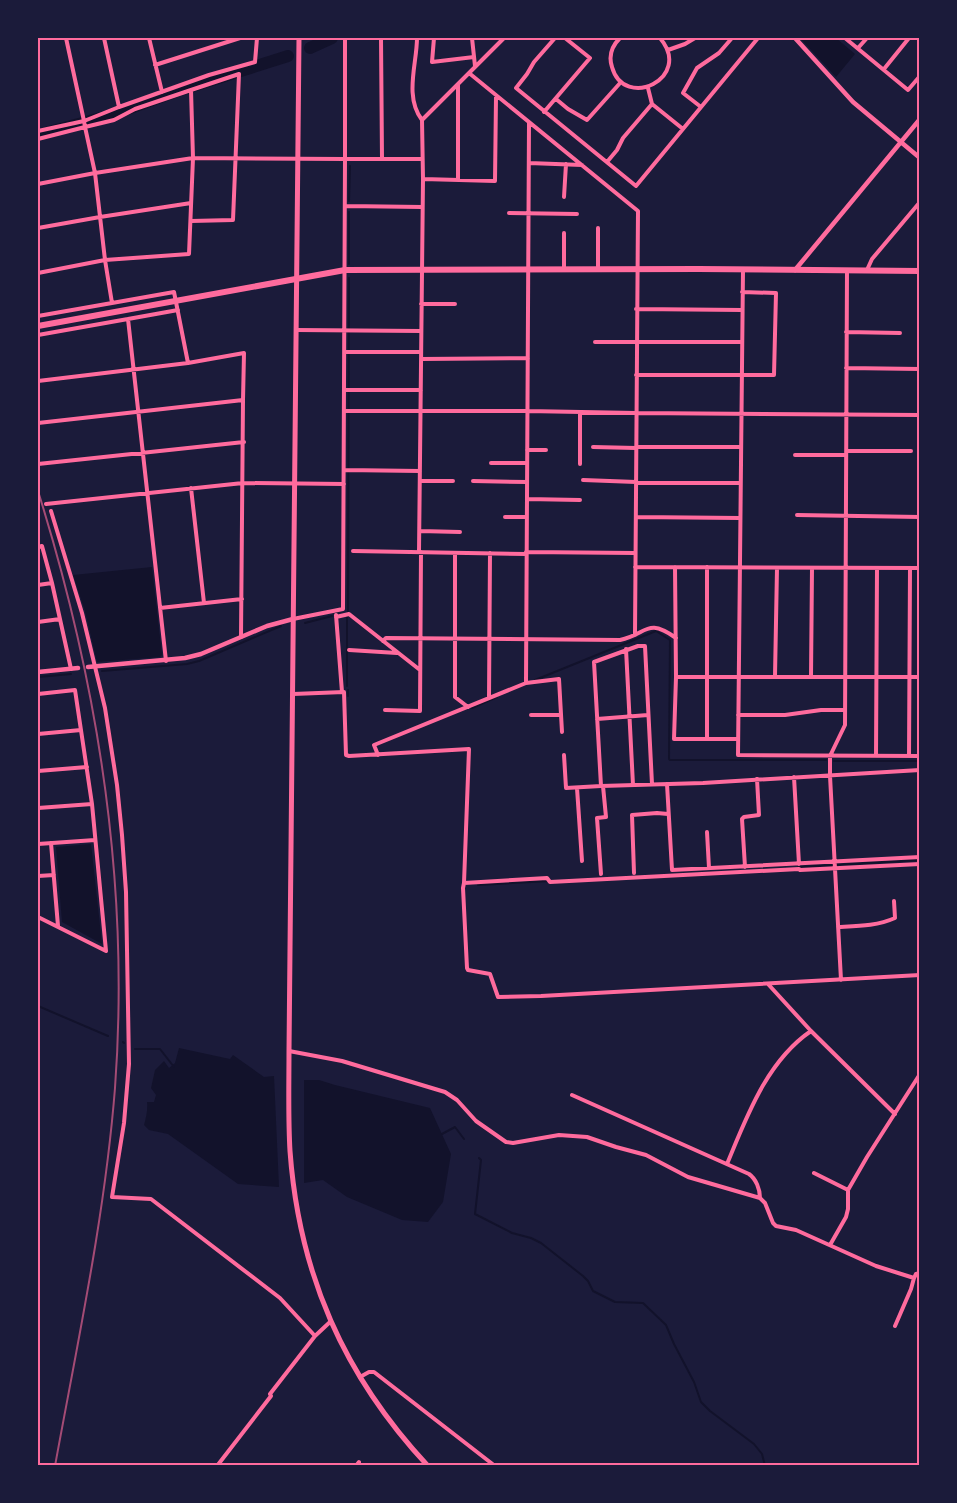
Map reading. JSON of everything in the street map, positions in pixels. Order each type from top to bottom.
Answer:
[{"type":"main road","points":[[299,38],[289,1051],[290,1150],[301,1234],[330,1322],[360,1377],[390,1422],[426,1465]]},
{"type":"main road","points":[[38,326],[345,270],[920,271]]},
{"type":"street","points":[[66,38],[95,173],[112,303]]},
{"type":"street","points":[[104,38],[121,111]]},
{"type":"street","points":[[149,38],[162,92]]},
{"type":"street","points":[[155,65],[240,38]]},
{"type":"street","points":[[38,139],[121,111],[162,92],[209,75],[255,62],[257,38]]},
{"type":"street","points":[[88,667],[185,658],[201,654],[267,626],[343,609],[348,352],[345,270],[345,38]]},
{"type":"street","points":[[381,38],[382,159]]},
{"type":"street","points":[[385,710],[420,711],[423,179],[422,120],[413,97],[417,38]]},
{"type":"street","points":[[434,38],[432,62],[474,57]]},
{"type":"street","points":[[472,38],[475,66]]},
{"type":"street","points":[[422,120],[504,38]]},
{"type":"street","points":[[555,38],[516,88],[636,186],[758,38]]},
{"type":"street","points":[[544,112],[590,58],[565,38]]},
{"type":"street","points":[[620,38],[614,44],[610,54],[612,69],[621,81],[638,88],[648,87],[660,80],[666,73],[669,61],[668,50],[660,38]]},
{"type":"street","points":[[668,50],[695,38]]},
{"type":"street","points":[[701,107],[683,93],[697,68],[719,52],[732,38]]},
{"type":"street","points":[[795,38],[853,102],[920,158]]},
{"type":"street","points":[[845,38],[908,90],[920,76]]},
{"type":"street","points":[[858,48],[867,38]]},
{"type":"street","points":[[884,69],[909,38]]},
{"type":"street","points":[[469,73],[638,211],[634,636],[638,646]]},
{"type":"street","points":[[38,131],[114,120],[121,111],[135,109],[239,74],[233,220],[191,221]]},
{"type":"street","points":[[556,99],[587,120],[621,81]]},
{"type":"street","points":[[458,84],[458,180]]},
{"type":"street","points":[[648,87],[652,104],[682,129]]},
{"type":"street","points":[[38,273],[105,260],[189,254],[193,158],[190,90]]},
{"type":"street","points":[[423,179],[495,181],[496,96]]},
{"type":"street","points":[[606,162],[617,150],[622,138],[652,104]]},
{"type":"street","points":[[795,270],[920,119]]},
{"type":"street","points":[[528,682],[526,553],[529,122]]},
{"type":"street","points":[[38,184],[193,158],[422,159]]},
{"type":"street","points":[[529,164],[582,165]]},
{"type":"street","points":[[564,197],[566,164]]},
{"type":"street","points":[[866,270],[920,202]]},
{"type":"street","points":[[38,228],[191,203]]},
{"type":"street","points":[[346,206],[422,207]]},
{"type":"street","points":[[509,213],[577,214]]},
{"type":"street","points":[[598,228],[598,270]]},
{"type":"street","points":[[564,233],[564,269]]},
{"type":"street","points":[[743,270],[738,755],[920,756]]},
{"type":"street","points":[[841,980],[830,756],[845,725],[847,270]]},
{"type":"street","points":[[38,316],[174,292],[174,302],[178,309],[188,363]]},
{"type":"street","points":[[636,375],[774,375],[776,293],[742,292]]},
{"type":"street","points":[[421,304],[455,304]]},
{"type":"street","points":[[38,335],[178,309]]},
{"type":"street","points":[[636,309],[742,310]]},
{"type":"street","points":[[128,319],[166,661]]},
{"type":"street","points":[[296,330],[421,331]]},
{"type":"street","points":[[846,332],[900,333]]},
{"type":"street","points":[[595,342],[742,342]]},
{"type":"street","points":[[348,352],[421,352]]},
{"type":"street","points":[[38,381],[188,363],[244,353],[241,637]]},
{"type":"street","points":[[421,359],[528,358]]},
{"type":"street","points":[[846,368],[920,369]]},
{"type":"street","points":[[347,390],[421,390]]},
{"type":"street","points":[[38,423],[243,399]]},
{"type":"street","points":[[347,411],[920,415]]},
{"type":"street","points":[[580,412],[580,464]]},
{"type":"street","points":[[38,465],[244,442]]},
{"type":"street","points":[[593,447],[741,447]]},
{"type":"street","points":[[527,450],[546,450]]},
{"type":"street","points":[[795,455],[912,451]]},
{"type":"street","points":[[490,463],[527,463]]},
{"type":"street","points":[[347,470],[420,471]]},
{"type":"street","points":[[583,480],[740,483]]},
{"type":"street","points":[[420,481],[453,481]]},
{"type":"street","points":[[474,481],[527,482]]},
{"type":"street","points":[[46,504],[243,483],[344,483]]},
{"type":"street","points":[[191,488],[204,603]]},
{"type":"street","points":[[527,500],[580,500]]},
{"type":"street","points":[[51,511],[82,613],[105,708],[116,776],[122,835],[126,892],[129,1064],[124,1123],[112,1197],[151,1199],[280,1298],[315,1336]]},
{"type":"street","points":[[797,515],[920,517]]},
{"type":"street","points":[[505,517],[527,517]]},
{"type":"street","points":[[636,517],[740,518]]},
{"type":"street","points":[[420,531],[460,532]]},
{"type":"street","points":[[38,547],[42,546],[71,669]]},
{"type":"street","points":[[353,551],[635,553]]},
{"type":"street","points":[[455,553],[455,697],[468,707]]},
{"type":"street","points":[[489,698],[490,553]]},
{"type":"street","points":[[635,567],[920,568]]},
{"type":"street","points":[[675,567],[674,739],[738,740]]},
{"type":"street","points":[[707,567],[707,739]]},
{"type":"street","points":[[776,676],[777,568]]},
{"type":"street","points":[[811,677],[812,568]]},
{"type":"street","points":[[876,756],[877,568]]},
{"type":"street","points":[[909,756],[910,568]]},
{"type":"street","points":[[38,585],[52,583]]},
{"type":"street","points":[[160,608],[242,599]]},
{"type":"street","points":[[336,611],[342,692],[344,692],[346,755],[469,749],[463,888],[468,970],[490,974],[498,997],[920,975]]},
{"type":"street","points":[[336,616],[349,614],[420,671]]},
{"type":"street","points":[[38,622],[60,619]]},
{"type":"street","points":[[383,641],[386,638],[620,640],[634,636],[648,628],[659,628],[676,638]]},
{"type":"street","points":[[601,874],[597,818],[606,817],[594,662],[638,646],[645,646],[652,784]]},
{"type":"street","points":[[626,649],[633,785]]},
{"type":"street","points":[[350,650],[398,653]]},
{"type":"street","points":[[38,672],[78,668]]},
{"type":"street","points":[[676,677],[920,677]]},
{"type":"street","points":[[378,755],[374,745],[528,682],[543,680],[559,679],[562,732]]},
{"type":"street","points":[[38,694],[75,690],[92,804],[106,951],[38,917]]},
{"type":"street","points":[[293,694],[342,692]]},
{"type":"street","points":[[738,715],[785,715],[821,710],[845,710]]},
{"type":"street","points":[[531,715],[561,715]]},
{"type":"street","points":[[597,719],[648,715]]},
{"type":"street","points":[[38,734],[81,730]]},
{"type":"street","points":[[564,755],[566,788],[920,770]]},
{"type":"street","points":[[38,771],[87,767]]},
{"type":"street","points":[[794,777],[799,864]]},
{"type":"street","points":[[745,867],[742,819],[759,815],[757,779]]},
{"type":"street","points":[[667,784],[672,870],[799,864],[920,864]]},
{"type":"street","points":[[577,788],[582,861]]},
{"type":"street","points":[[38,808],[92,804]]},
{"type":"street","points":[[634,873],[632,815],[669,814]]},
{"type":"street","points":[[707,832],[709,868]]},
{"type":"street","points":[[38,844],[95,840]]},
{"type":"street","points":[[51,843],[57,926]]},
{"type":"street","points":[[464,883],[801,870],[920,857]]},
{"type":"street","points":[[38,876],[54,875]]},
{"type":"street","points":[[838,927],[875,924],[895,918],[894,901]]},
{"type":"street","points":[[767,983],[811,1031],[895,1114]]},
{"type":"street","points":[[727,1164],[746,1118],[773,1070],[785,1053],[811,1031]]},
{"type":"street","points":[[289,1051],[342,1061],[445,1092],[457,1100],[476,1121],[506,1142],[513,1143],[559,1135],[587,1137],[646,1155],[688,1177],[760,1198],[765,1203],[776,1226],[796,1230],[876,1266],[914,1278]]},
{"type":"street","points":[[830,1245],[846,1217],[848,1190],[920,1074]]},
{"type":"street","points":[[572,1095],[753,1177],[760,1198]]},
{"type":"street","points":[[814,1173],[848,1190]]},
{"type":"street","points":[[895,1326],[914,1278],[920,1273]]},
{"type":"street","points":[[218,1466],[315,1336],[330,1322]]},
{"type":"street","points":[[360,1377],[374,1372],[495,1466]]},
{"type":"shaded area","points":[[800,38],[836,38],[855,54],[836,77]]},
{"type":"shaded area","points":[[152,567],[162,655],[97,662],[85,611],[73,575]]},
{"type":"shaded area","points":[[91,844],[102,944],[62,922],[56,847]]},
{"type":"shaded area","points":[[179,1048],[230,1059],[233,1055],[264,1077],[274,1076],[279,1187],[238,1184],[168,1134],[149,1130],[144,1125],[147,1102],[154,1102],[156,1095],[151,1088],[155,1070],[164,1061],[169,1068],[175,1063]]},
{"type":"shaded area","points":[[304,1080],[319,1080],[430,1108],[451,1154],[443,1202],[428,1222],[402,1220],[347,1197],[323,1180],[304,1183]]},
{"type":"waterway","points":[[310,48],[332,38]]},
{"type":"waterway","points":[[38,135],[108,116],[177,91],[288,56]]},
{"type":"waterway","points":[[349,201],[350,166]]},
{"type":"waterway","points":[[349,212],[349,264]]},
{"type":"waterway","points":[[348,612],[349,278]]},
{"type":"waterway","points":[[305,623],[332,616]]},
{"type":"waterway","points":[[347,617],[347,686]]},
{"type":"waterway","points":[[102,671],[199,661],[281,626]]},
{"type":"waterway","points":[[535,680],[656,631],[670,640],[670,760],[826,760]]},
{"type":"waterway","points":[[38,677],[71,674]]},
{"type":"waterway","points":[[348,690],[348,696]]},
{"type":"waterway","points":[[472,708],[497,697]]},
{"type":"waterway","points":[[834,761],[920,761]]},
{"type":"waterway","points":[[798,867],[920,860]]},
{"type":"waterway","points":[[478,885],[550,881]]},
{"type":"waterway","points":[[38,1006],[108,1036]]},
{"type":"waterway","points":[[135,1049],[160,1049],[174,1067]]},
{"type":"waterway","points":[[442,1134],[455,1127],[464,1139]]},
{"type":"waterway","points":[[479,1158],[481,1160],[475,1214],[512,1233],[541,1243],[583,1276],[593,1291],[615,1302],[643,1303],[666,1325],[694,1382],[701,1402],[754,1444],[762,1454],[765,1466]]},
{"type":"railway","points":[[38,491],[78,638],[93,712],[105,786],[118,936],[115,1088],[105,1183],[55,1466]]}]
